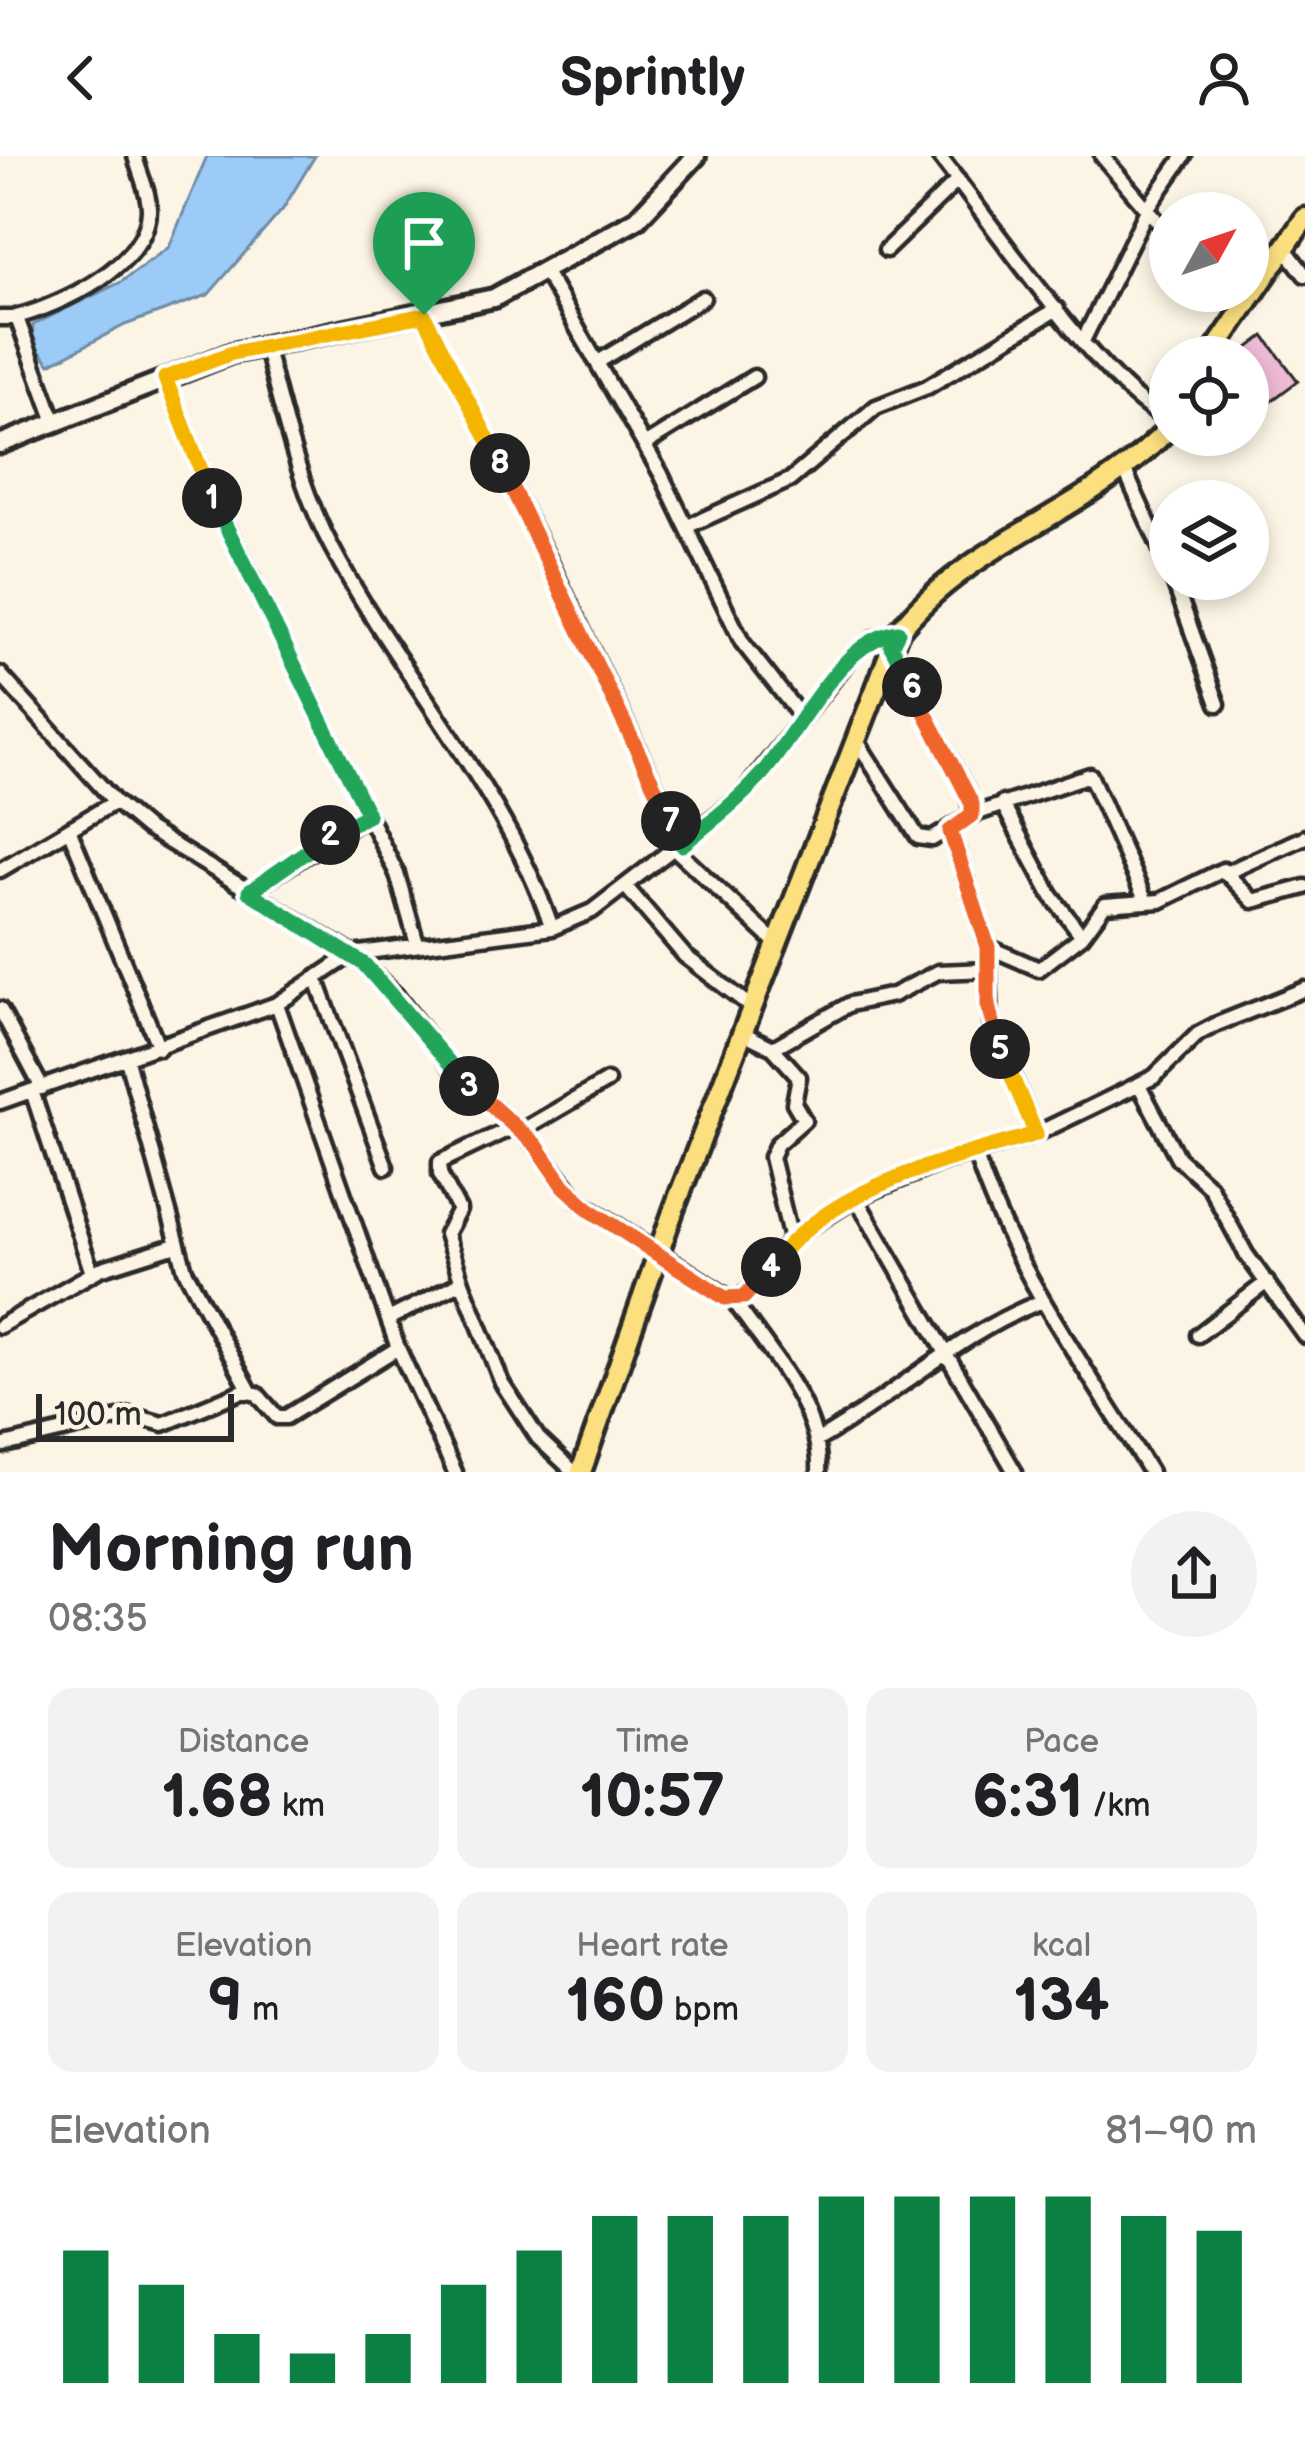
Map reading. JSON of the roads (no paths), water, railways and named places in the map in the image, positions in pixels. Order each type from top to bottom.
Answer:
[{"type":"main road","points":[[1269,268],[1305,218]]},
{"type":"main road","points":[[1234,336],[1305,232]]},
{"type":"main road","points":[[577,1472],[894,639],[947,580],[1125,471],[1149,446]]},
{"type":"street","points":[[0,318],[16,317],[82,292],[141,240],[148,200],[134,156]]},
{"type":"street","points":[[0,445],[165,378],[265,345],[494,298],[546,274],[637,220],[696,156]]},
{"type":"street","points":[[939,156],[1084,341],[1149,409]]},
{"type":"street","points":[[1102,156],[1147,211]]},
{"type":"street","points":[[1084,341],[1147,211],[1184,156]]},
{"type":"street","points":[[886,250],[958,180]]},
{"type":"street","points":[[1288,254],[1305,275]]},
{"type":"street","points":[[546,274],[688,526],[742,642],[802,718]]},
{"type":"street","points":[[598,362],[703,298]]},
{"type":"street","points":[[688,526],[790,480],[876,407],[927,387],[1058,309]]},
{"type":"street","points":[[424,315],[536,534],[679,848],[777,944]]},
{"type":"street","points":[[16,317],[55,422]]},
{"type":"street","points":[[265,345],[297,465],[329,542],[484,785],[551,928]]},
{"type":"street","points":[[644,445],[754,376]]},
{"type":"street","points":[[165,378],[211,496],[405,896],[417,944]]},
{"type":"street","points":[[1125,471],[1149,524]]},
{"type":"street","points":[[1181,600],[1218,704]]},
{"type":"street","points":[[0,1102],[277,1004],[352,954],[551,928],[592,911],[679,848],[761,775],[851,656],[875,638],[894,639],[968,794],[972,815]]},
{"type":"street","points":[[0,674],[116,802],[172,847],[352,954],[396,995],[453,1070],[518,1128],[578,1200],[734,1301],[798,1394],[816,1441],[819,1472]]},
{"type":"street","points":[[0,701],[14,691]]},
{"type":"street","points":[[855,737],[918,837],[932,839],[972,815],[1090,775],[1146,902]]},
{"type":"street","points":[[0,870],[116,802]]},
{"type":"street","points":[[1002,803],[1051,895],[1082,935]]},
{"type":"street","points":[[249,892],[368,815]]},
{"type":"street","points":[[69,829],[159,1048]]},
{"type":"street","points":[[950,831],[988,947],[991,1022],[1036,1134]]},
{"type":"street","points":[[988,947],[1044,968],[1082,935],[1105,905],[1146,902],[1305,837]]},
{"type":"street","points":[[1230,871],[1253,901],[1305,886]]},
{"type":"street","points":[[627,888],[685,956],[754,1009]]},
{"type":"street","points":[[773,1048],[850,1004],[893,995],[938,972],[988,970]]},
{"type":"street","points":[[316,978],[386,1167]]},
{"type":"street","points":[[734,1301],[760,1282],[791,1239],[856,1198],[1036,1134],[1139,1085],[1198,1034],[1304,991]]},
{"type":"street","points":[[277,1004],[398,1348],[455,1472]]},
{"type":"street","points":[[0,1009],[37,1090],[92,1273]]},
{"type":"street","points":[[745,1034],[773,1048],[799,1077],[794,1103],[804,1120],[777,1144],[771,1157],[791,1239]]},
{"type":"street","points":[[127,1060],[176,1245],[250,1391],[277,1418],[286,1417],[398,1348]]},
{"type":"street","points":[[577,1472],[538,1438],[502,1383],[446,1234],[459,1210],[438,1166],[608,1081]]},
{"type":"street","points":[[1139,1085],[1178,1157],[1210,1186],[1305,1336]]},
{"type":"street","points":[[975,1153],[1000,1220],[1043,1301],[1150,1472]]},
{"type":"street","points":[[856,1198],[1011,1466],[992,1472]]},
{"type":"street","points":[[0,1326],[92,1273],[176,1245]]},
{"type":"street","points":[[388,1319],[463,1282]]},
{"type":"street","points":[[1198,1335],[1267,1282]]},
{"type":"street","points":[[816,1441],[876,1408],[944,1354],[1043,1301]]},
{"type":"street","points":[[0,1446],[131,1415],[163,1424],[250,1391]]},
{"type":"water","points":[[207,156],[315,156],[283,209],[208,295],[125,325],[50,364],[32,342],[33,325],[121,282],[169,247]]}]
